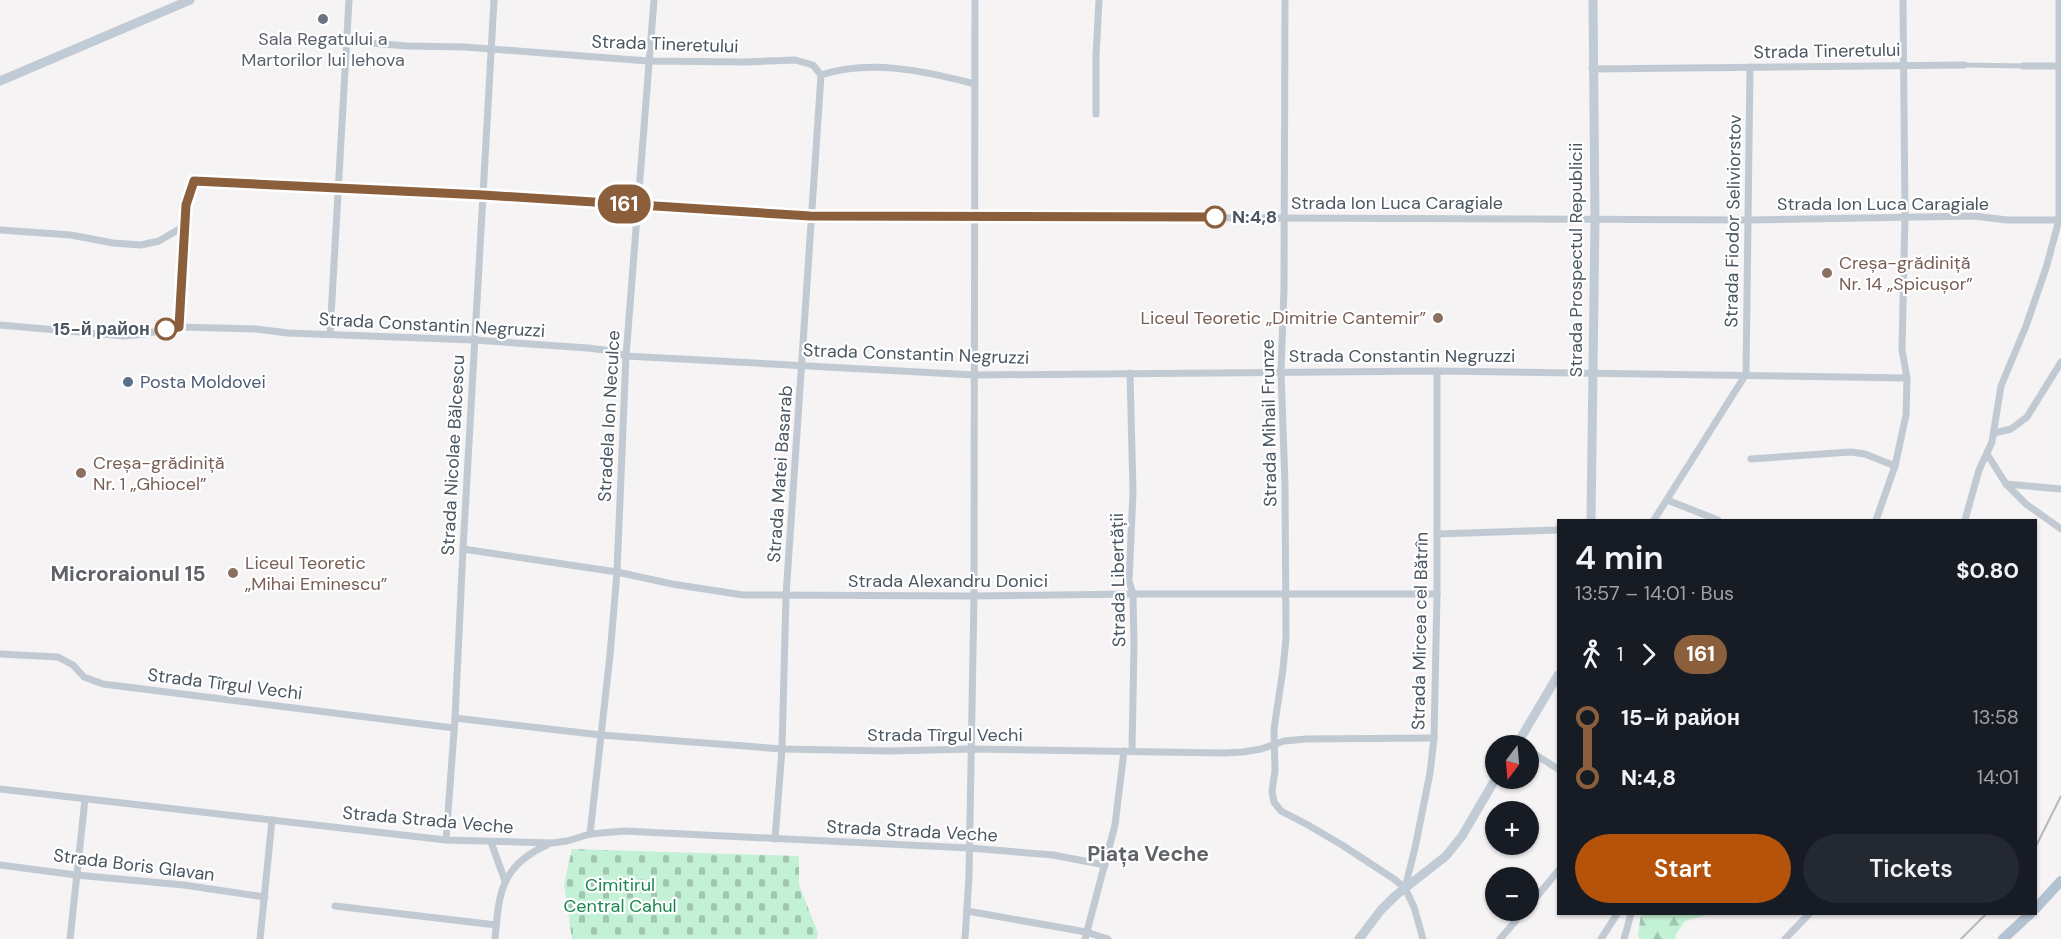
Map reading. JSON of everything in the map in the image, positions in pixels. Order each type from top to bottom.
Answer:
[{"type":"main road","points":[[0,81],[190,0]]},
{"type":"main road","name":"Strada Prospectul Republicii","points":[[1591,519],[1595,219],[1593,0]]},
{"type":"main road","points":[[1524,735],[1557,677]]},
{"type":"main road","points":[[1359,939],[1382,910],[1405,888],[1446,856],[1462,836],[1490,789]]},
{"type":"main road","points":[[2037,907],[2061,881]]},
{"type":"main road","points":[[2002,939],[2029,915]]},
{"type":"street","points":[[330,334],[349,0]]},
{"type":"street","name":"Strada Nicolae Bălcescu","points":[[446,840],[455,718],[474,340],[495,0]]},
{"type":"street","name":"Stradela Ion Neculce","points":[[590,834],[617,572],[626,356],[654,0]]},
{"type":"street","points":[[965,939],[974,596],[975,0]]},
{"type":"street","points":[[1096,114],[1099,0]]},
{"type":"street","name":"Strada Mihail Frunze","points":[[1285,0],[1284,289],[1281,371],[1286,595],[1283,669],[1273,743],[1275,771],[1272,791],[1277,807],[1288,816],[1308,825],[1385,872],[1405,888]]},
{"type":"street","points":[[1876,519],[1895,466],[1906,415],[1907,378],[1902,350],[1905,216],[1903,0]]},
{"type":"street","points":[[1965,519],[1979,470],[1994,433],[2001,386],[2026,326],[2060,220],[2060,0]]},
{"type":"street","name":"Strada Tineretului","points":[[346,41],[648,61],[795,60],[813,65],[820,75]]},
{"type":"street","points":[[820,75],[842,68],[865,66],[933,74],[975,84]]},
{"type":"street","name":"Strada Tineretului","points":[[1592,69],[2060,66]]},
{"type":"street","name":"Strada Fiodor Seliviorstov","points":[[1746,374],[1750,67]]},
{"type":"street","name":"Strada Matei Basarab","points":[[775,839],[782,749],[786,596],[803,364],[820,75]]},
{"type":"street","name":"Strada Ion Luca Caragiale","points":[[186,225],[186,205],[194,181],[483,195],[810,216],[1748,220],[1974,216],[2007,220],[2060,220]]},
{"type":"street","points":[[0,230],[141,245],[159,241],[186,225]]},
{"type":"street","points":[[179,327],[186,225]]},
{"type":"street","name":"Strada Constantin Negruzzi","points":[[0,325],[124,336],[179,327],[474,340],[588,348],[612,351],[626,356],[974,375],[1437,371],[1907,378]]},
{"type":"street","points":[[1994,433],[2011,429],[2027,417],[2061,362]]},
{"type":"street","name":"Strada Mircea cel Bătrîn","points":[[1405,888],[1430,773],[1434,738],[1437,594],[1437,371]]},
{"type":"street","name":"Strada Libertății","points":[[1085,936],[1115,825],[1128,751],[1133,594],[1129,581],[1133,492],[1130,373]]},
{"type":"street","points":[[1655,519],[1746,374]]},
{"type":"street","points":[[1751,459],[1851,452],[1865,454],[1895,466]]},
{"type":"street","points":[[1987,454],[2006,484],[2026,504],[2061,529]]},
{"type":"street","points":[[2006,484],[2061,489]]},
{"type":"street","points":[[1667,500],[1715,519]]},
{"type":"street","points":[[1437,534],[1557,530]]},
{"type":"street","name":"Strada Alexandru Donici","points":[[463,549],[617,572],[672,584],[743,595],[1437,594]]},
{"type":"street","name":"Strada Tîrgul Vechi","points":[[0,654],[58,657],[73,665],[84,677],[103,684],[454,728]]},
{"type":"street","name":"Strada Tîrgul Vechi","points":[[455,718],[601,735],[782,749],[1243,752],[1261,749],[1273,743],[1306,739],[1434,738]]},
{"type":"street","points":[[1539,757],[1557,768]]},
{"type":"street","name":"Strada Strada Veche","points":[[0,789],[446,840],[552,843],[590,834],[624,831],[969,848],[1053,855],[1105,865]]},
{"type":"street","points":[[70,939],[85,799]]},
{"type":"street","points":[[260,939],[272,820]]},
{"type":"street","points":[[491,842],[505,881]]},
{"type":"street","points":[[495,939],[499,898],[505,881],[527,856],[552,843]]},
{"type":"street","name":"Strada Boris Glavan","points":[[0,865],[184,885],[265,897]]},
{"type":"street","points":[[1539,894],[1557,872]]},
{"type":"street","points":[[1405,888],[1414,907],[1422,939]]},
{"type":"street","points":[[335,906],[496,925]]},
{"type":"street","points":[[967,911],[1108,939]]},
{"type":"street","points":[[1601,939],[1616,915]]},
{"type":"street","points":[[1624,939],[1631,915]]},
{"type":"street","points":[[1785,939],[1808,915]]},
{"type":"street","points":[[1500,939],[1516,921]]},
{"type":"green space","name":"Cimitirul Central Cahul","points":[[572,849],[799,856],[799,885],[818,933],[817,939],[572,939],[564,884]]},
{"type":"green space","points":[[1641,915],[1706,915],[1685,921],[1675,936],[1676,939],[1639,939]]},
{"type":"railway","points":[[2037,844],[2061,796]]},
{"type":"railway","points":[[1961,939],[1985,915]]},
{"type":"bus line","name":"161","points":[[166,329],[179,327],[186,205],[194,181],[483,195],[810,216],[1215,217]]},
{"type":"place","name":"Sala Regatului a Martorilor lui Iehova","points":[[323,19]]},
{"type":"place","name":"N:4,8","points":[[1215,217]]},
{"type":"place","name":"Creșa-grădiniță Nr. 14 „Spicușor”","points":[[1827,273]]},
{"type":"place","name":"Liceul Teoretic „Dimitrie Cantemir”","points":[[1438,318]]},
{"type":"place","name":"15-й район","points":[[166,329]]},
{"type":"place","name":"Posta Moldovei","points":[[128,382]]},
{"type":"place","name":"Creșa-grădiniță Nr. 1 „Ghiocel”","points":[[81,473]]},
{"type":"place","name":"Liceul Teoretic „Mihai Eminescu”","points":[[233,573]]},
{"type":"district","name":"Microraionul 15","points":[[128,574]]},
{"type":"district","name":"Piața Veche","points":[[1148,854]]}]
